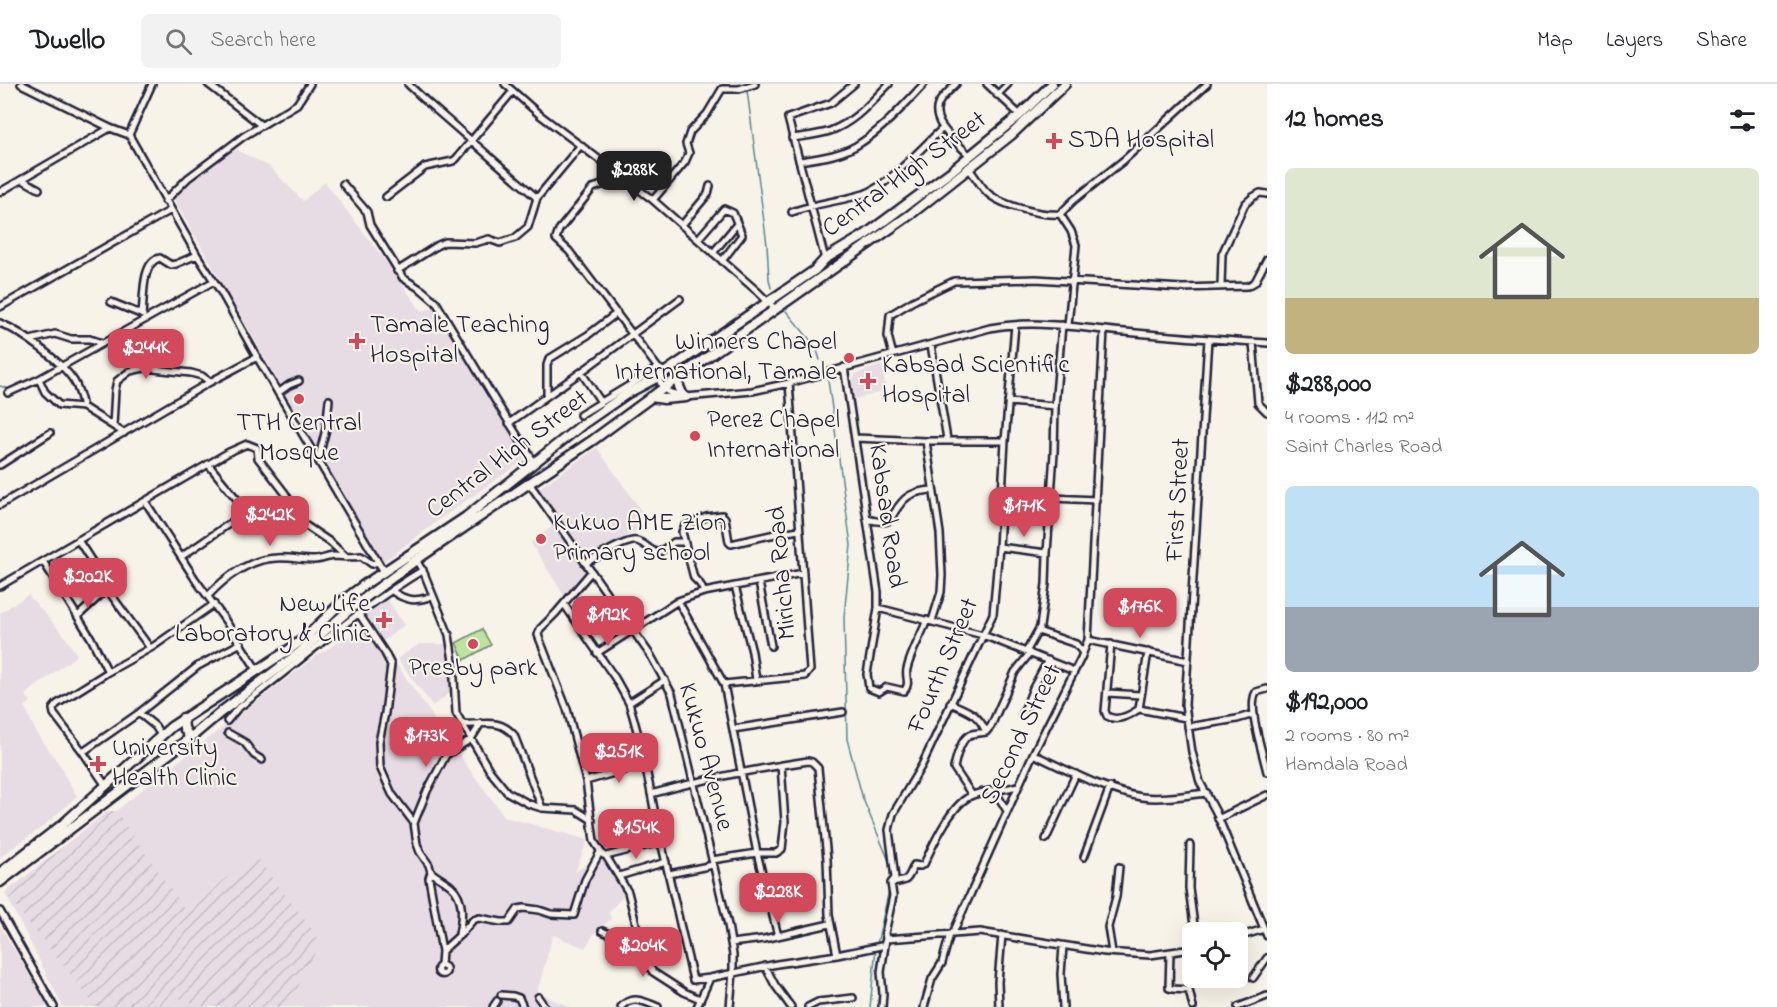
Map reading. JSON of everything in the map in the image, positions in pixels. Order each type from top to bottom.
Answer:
[{"type":"highway","name":"Central High Street","points":[[0,873],[62,825],[161,735],[183,718],[306,637],[340,603],[465,517],[598,413],[643,386],[660,372],[815,270],[825,259],[865,235],[988,142],[1052,84]]},
{"type":"highway","name":"Central High Street","points":[[0,882],[190,738],[344,615],[369,601],[416,560],[593,440],[663,388],[875,241],[1011,135],[1065,84]]},
{"type":"highway","points":[[643,386],[650,398],[664,399],[684,396],[676,379]]},
{"type":"highway","points":[[340,603],[344,615]]},
{"type":"highway","points":[[183,718],[184,728],[190,738]]},
{"type":"street","points":[[21,84],[33,86],[110,128],[129,135],[165,201],[278,393],[381,567],[386,570]]},
{"type":"street","points":[[129,135],[152,84]]},
{"type":"street","points":[[208,84],[261,125]]},
{"type":"street","points":[[165,201],[188,178],[244,136],[297,104],[310,84]]},
{"type":"street","points":[[408,84],[537,198]]},
{"type":"street","points":[[505,84],[540,115],[653,200],[775,309]]},
{"type":"street","points":[[716,84],[722,89],[739,89],[755,84]]},
{"type":"street","points":[[825,259],[788,117],[831,103],[854,84]]},
{"type":"street","points":[[792,138],[828,132],[845,124],[861,112],[889,84]]},
{"type":"street","points":[[799,161],[843,152],[861,143],[924,84]]},
{"type":"street","points":[[956,84],[942,99],[937,108],[937,115],[943,128],[969,155]]},
{"type":"street","points":[[987,84],[1020,115]]},
{"type":"street","points":[[997,95],[1008,84]]},
{"type":"street","points":[[969,169],[984,189],[998,200],[1021,208],[1053,215],[1060,214],[1124,160],[1207,84]]},
{"type":"street","points":[[653,200],[685,162],[689,153],[687,141],[690,132],[707,114],[722,89]]},
{"type":"street","points":[[386,197],[425,167],[453,161],[513,91]]},
{"type":"street","points":[[0,192],[110,128]]},
{"type":"street","points":[[792,212],[810,205],[864,194],[879,187],[943,128]]},
{"type":"street","points":[[397,271],[438,244],[445,242],[475,243],[489,239],[500,243],[515,238],[528,226],[537,198],[580,145]]},
{"type":"street","points":[[622,178],[593,188],[560,230],[556,239],[569,251],[634,334],[660,372],[663,388],[671,393],[684,396],[752,391],[990,328],[1015,325],[1065,325],[1267,344]]},
{"type":"street","points":[[24,180],[39,189]]},
{"type":"street","points":[[343,184],[367,212],[368,222],[397,271],[436,302],[534,462]]},
{"type":"street","points":[[682,225],[708,194],[710,186]]},
{"type":"street","points":[[1221,286],[1222,254],[1225,244],[1245,204],[1253,197],[1267,194]]},
{"type":"street","points":[[698,239],[724,209],[734,214],[742,235],[722,261]]},
{"type":"street","points":[[0,307],[171,210]]},
{"type":"street","points":[[972,795],[955,766],[965,738],[970,734],[986,732],[991,726],[1015,672],[1028,653],[1038,631],[1043,612],[1052,498],[1055,406],[1073,282],[1076,245],[1075,238],[1060,214]]},
{"type":"street","points":[[713,253],[737,224]]},
{"type":"street","points":[[145,316],[146,275],[152,262],[160,258],[171,265],[197,255]]},
{"type":"street","points":[[893,355],[888,336],[890,315],[954,280],[1036,279],[1182,288],[1248,286],[1255,282],[1267,259]]},
{"type":"street","points":[[8,393],[102,343],[145,316],[214,281]]},
{"type":"street","points":[[509,423],[680,299]]},
{"type":"street","points":[[111,302],[145,316]]},
{"type":"street","points":[[547,395],[549,359],[617,314]]},
{"type":"street","points":[[0,323],[30,340],[60,366],[75,383],[83,407]]},
{"type":"street","name":"Fourth Street","points":[[882,1007],[881,972],[892,897],[891,883],[895,878],[889,830],[893,814],[922,765],[993,614],[1015,325]]},
{"type":"street","name":"Second Street","points":[[924,1007],[932,979],[942,963],[951,934],[1088,640],[1104,330]]},
{"type":"street","points":[[30,340],[55,334],[70,339],[90,339],[102,343]]},
{"type":"street","name":"First Street","points":[[1208,339],[1186,718],[1200,782],[1207,793],[1267,936]]},
{"type":"street","points":[[1253,342],[1258,403],[1267,412]]},
{"type":"street","points":[[931,345],[947,439]]},
{"type":"street","points":[[0,505],[257,357]]},
{"type":"street","name":"Kabsad Road","points":[[844,367],[878,592],[878,608],[983,635],[1074,672]]},
{"type":"street","points":[[113,426],[117,381],[130,371],[144,368],[191,373],[202,376],[210,382]]},
{"type":"street","points":[[581,372],[601,402]]},
{"type":"street","points":[[580,415],[660,372]]},
{"type":"street","points":[[39,378],[45,392],[59,405],[83,407],[124,433]]},
{"type":"street","points":[[278,393],[299,381]]},
{"type":"street","name":"Miricha Road","points":[[724,684],[805,676],[809,673],[789,383]]},
{"type":"street","points":[[318,460],[326,429],[329,400]]},
{"type":"street","points":[[1008,402],[1055,406]]},
{"type":"street","points":[[0,465],[50,433]]},
{"type":"street","points":[[855,438],[1005,441]]},
{"type":"street","points":[[878,608],[867,674],[869,688],[879,692],[887,687],[904,691],[909,680],[907,670],[941,592],[940,533],[926,441]]},
{"type":"street","points":[[0,586],[244,444],[257,448],[258,458],[285,493],[302,523],[330,542],[346,557]]},
{"type":"street","points":[[181,557],[236,519],[241,512],[240,503],[208,464]]},
{"type":"street","name":"Kukuo Avenue","points":[[529,483],[633,629],[672,694],[728,925],[733,972],[730,1007]]},
{"type":"street","points":[[867,519],[882,522],[890,519],[905,499],[918,491],[933,490]]},
{"type":"street","points":[[1052,498],[1096,500]]},
{"type":"street","points":[[145,501],[257,670]]},
{"type":"street","points":[[704,592],[693,578],[682,532],[684,527],[706,517],[719,515],[725,518],[731,544],[799,530]]},
{"type":"street","points":[[78,540],[129,621],[150,648]]},
{"type":"street","points":[[585,563],[628,541],[639,541],[658,553],[674,543],[684,542]]},
{"type":"street","points":[[999,547],[1047,553]]},
{"type":"street","points":[[208,596],[224,579],[258,561],[278,558],[313,560],[329,556],[354,558],[361,555],[372,564],[378,562]]},
{"type":"street","points":[[416,560],[423,570],[449,635],[456,713],[494,776],[507,792],[529,804],[542,808],[576,810],[592,820]]},
{"type":"street","points":[[43,561],[78,616],[108,672]]},
{"type":"street","points":[[227,721],[237,709],[359,614],[369,601],[392,591],[423,570]]},
{"type":"street","points":[[591,572],[540,629],[538,635],[567,710],[586,782],[594,841],[619,876],[630,899],[641,948],[653,972],[684,992],[699,1005],[710,978]]},
{"type":"street","points":[[597,653],[678,601],[704,592],[803,573]]},
{"type":"street","points":[[759,582],[771,646]]},
{"type":"street","points":[[735,586],[752,652],[756,680]]},
{"type":"street","points":[[78,616],[108,588]]},
{"type":"street","points":[[392,591],[412,601],[432,596]]},
{"type":"street","points":[[678,601],[724,684],[758,853],[778,936]]},
{"type":"street","points":[[106,786],[54,714],[53,709],[57,704],[150,648],[214,603]]},
{"type":"street","points":[[564,604],[625,694],[629,704],[645,765],[692,979],[710,978],[881,946],[884,945],[886,939],[980,932],[1112,952],[1150,955],[1182,951]]},
{"type":"street","points":[[359,614],[391,665],[379,742],[380,767],[392,794],[414,823],[417,844],[429,865],[429,878],[442,951],[441,965]]},
{"type":"street","points":[[1038,631],[1076,644],[1083,653]]},
{"type":"street","points":[[1088,640],[1188,660]]},
{"type":"street","points":[[83,752],[198,666],[241,643]]},
{"type":"street","points":[[1111,644],[1105,711],[1109,718],[1124,717],[1138,709],[1186,718]]},
{"type":"street","points":[[1138,709],[1148,652]]},
{"type":"street","points":[[1022,716],[1033,688],[1048,660]]},
{"type":"street","points":[[629,704],[665,680]]},
{"type":"street","points":[[1267,690],[1256,692],[1254,696],[1254,714],[1267,772]]},
{"type":"street","points":[[1108,693],[1140,695]]},
{"type":"street","points":[[950,703],[973,713],[981,720],[986,732]]},
{"type":"street","points":[[139,712],[155,726],[161,735]]},
{"type":"street","points":[[733,729],[843,712]]},
{"type":"street","points":[[1188,727],[1254,714]]},
{"type":"street","points":[[414,823],[427,791],[446,755],[471,739],[481,723]]},
{"type":"street","points":[[462,724],[494,723],[507,728],[514,735],[542,808]]},
{"type":"street","points":[[228,733],[244,742],[254,755],[262,760]]},
{"type":"street","points":[[1033,754],[1076,774],[1139,796],[1207,793]]},
{"type":"street","points":[[651,794],[693,782],[782,765],[812,762],[818,768],[830,924],[837,955]]},
{"type":"street","points":[[586,782],[645,765]]},
{"type":"street","points":[[669,874],[758,853],[776,853],[782,849],[785,822],[782,765]]},
{"type":"street","points":[[1046,839],[1076,774]]},
{"type":"street","points":[[891,883],[905,882],[914,865],[922,866],[945,822],[972,795],[1007,790],[1019,785]]},
{"type":"street","points":[[1084,857],[1110,787]]},
{"type":"street","points":[[995,791],[1007,811]]},
{"type":"street","points":[[1218,819],[1267,795]]},
{"type":"street","points":[[606,856],[661,842]]},
{"type":"street","points":[[1190,845],[1189,888],[1194,922]]},
{"type":"street","points":[[442,951],[473,920],[479,918],[508,922],[518,909],[524,908],[551,914],[574,915],[585,880],[600,852]]},
{"type":"street","points":[[619,876],[666,862]]},
{"type":"street","points":[[1112,952],[1108,927],[1116,897],[1119,867]]},
{"type":"street","points":[[430,872],[452,887],[458,897],[462,916],[459,936]]},
{"type":"street","points":[[0,911],[54,1007]]},
{"type":"street","points":[[1262,922],[1267,917]]},
{"type":"street","points":[[731,943],[778,936],[830,924]]},
{"type":"street","points":[[1248,934],[1264,929]]},
{"type":"street","points":[[602,932],[630,941],[641,948]]},
{"type":"street","points":[[999,1007],[998,982],[1002,935]]},
{"type":"street","points":[[1063,946],[1061,974],[1063,1007]]},
{"type":"street","points":[[1170,953],[1169,988],[1189,990],[1193,1007]]},
{"type":"street","points":[[1253,978],[1267,958]]},
{"type":"street","points":[[765,966],[791,1007]]},
{"type":"street","points":[[501,995],[519,998],[523,1007]]},
{"type":"street","points":[[1238,1007],[1267,996]]},
{"type":"street","points":[[538,997],[545,1007]]},
{"type":"street","points":[[808,1007],[818,1002],[853,998]]},
{"type":"street","points":[[621,1007],[631,999],[658,1007]]},
{"type":"shaded area","name":"Tamale Teaching Hospital","points":[[233,148],[270,167],[303,201],[325,182],[421,311],[441,306],[474,371],[526,459],[382,563],[170,192]]},
{"type":"shaded area","name":"Kabsad Scientific Hospital","points":[[882,365],[886,391],[855,399],[852,383],[855,374]]},
{"type":"shaded area","points":[[597,448],[650,523],[584,560],[539,488]]},
{"type":"shaded area","points":[[555,524],[589,573],[565,597],[531,543]]},
{"type":"shaded area","points":[[28,595],[63,634],[77,655],[25,695],[31,701],[25,707],[35,730],[64,771],[63,773],[77,796],[45,825],[0,857],[0,613]]},
{"type":"shaded area","points":[[387,598],[404,625],[382,642],[377,636],[505,817],[588,840],[575,872],[600,856],[623,887],[622,897],[609,912],[611,919],[594,934],[585,948],[553,935],[537,992],[570,1007],[63,1007],[5,893],[108,811],[116,811],[319,654],[369,624],[363,616]]},
{"type":"shaded area","points":[[419,644],[447,644],[452,691],[433,706],[397,659]]},
{"type":"shaded area","points":[[108,811],[116,811],[184,908],[256,857],[321,941],[288,1007],[206,1007],[173,996],[159,1007],[96,1007],[5,893]]},
{"type":"shaded area","points":[[0,926],[49,1007],[0,1007]]},
{"type":"green space","name":"Presby park","points":[[482,629],[491,645],[464,660],[456,643]]},
{"type":"waterway","points":[[724,84],[731,86],[740,84]]},
{"type":"waterway","points":[[747,90],[771,288]]},
{"type":"waterway","points":[[786,311],[816,347],[820,360]]},
{"type":"waterway","points":[[828,380],[851,545],[844,617],[847,739],[863,799],[889,861],[891,879]]},
{"type":"waterway","points":[[0,386],[9,389]]},
{"type":"waterway","points":[[877,944],[889,890]]},
{"type":"waterway","points":[[870,1007],[876,948]]},
{"type":"place","name":"SDA Hospital","points":[[1054,141]]},
{"type":"place","name":"Tamale Teaching Hospital","points":[[357,341]]},
{"type":"place","name":"Winners Chapel International, Tamale","points":[[849,358]]},
{"type":"place","name":"Kabsad Scientific Hospital","points":[[868,381]]},
{"type":"place","name":"TTH Central Mosque","points":[[299,399]]},
{"type":"place","name":"Perez Chapel International","points":[[695,436]]},
{"type":"place","name":"Kukuo AME Zion Primary school","points":[[541,539]]},
{"type":"place","name":"New Life Laboratory & Clinic","points":[[384,620]]},
{"type":"place","name":"Presby park","points":[[473,644]]},
{"type":"place","name":"University Health Clinic","points":[[98,764]]}]
